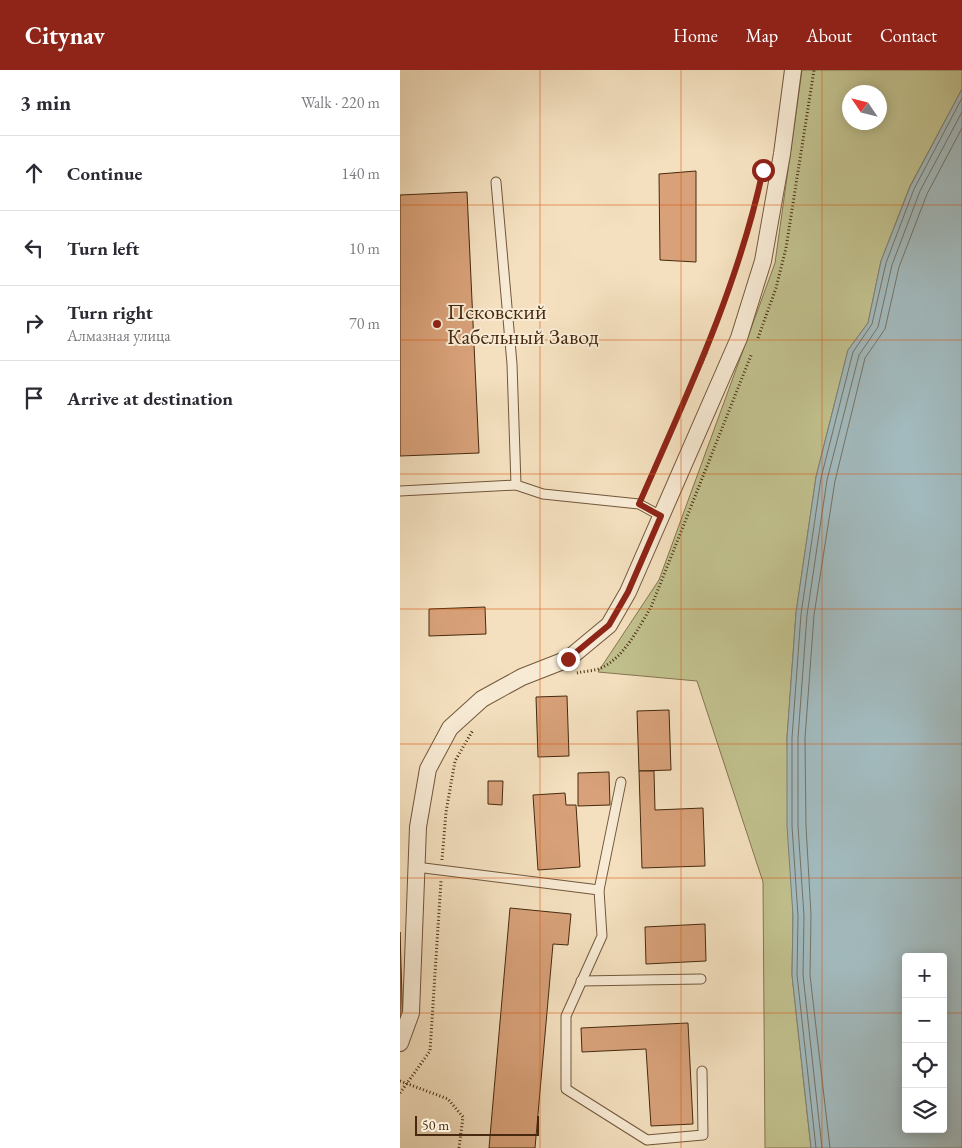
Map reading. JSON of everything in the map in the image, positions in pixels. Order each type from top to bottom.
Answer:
[{"type":"street","points":[[400,1043],[411,1013],[418,827],[428,769],[450,728],[482,699],[522,677],[568,659],[609,625],[628,592],[739,338],[764,261],[782,154],[793,70]]},
{"type":"lane","points":[[496,182],[512,364],[516,484]]},
{"type":"lane","points":[[400,491],[516,484],[543,494],[639,504],[661,516]]},
{"type":"lane","points":[[622,782],[599,890],[602,936],[566,1016],[566,1089],[647,1140],[703,1135],[702,1070]]},
{"type":"lane","points":[[416,867],[599,890]]},
{"type":"lane","points":[[581,981],[701,979]]},
{"type":"path","points":[[639,504],[705,356],[754,212]]},
{"type":"path","points":[[400,1081],[448,1099],[463,1117],[459,1148]]},
{"type":"green space","points":[[802,70],[962,70],[962,89],[910,186],[881,261],[868,323],[848,350],[816,477],[796,613],[787,738],[793,916],[792,975],[811,1148],[765,1148],[763,882],[697,681],[598,672],[659,580],[775,263]]},
{"type":"water","points":[[962,89],[962,1148],[811,1148],[792,975],[793,916],[787,826],[787,738],[796,613],[816,477],[848,350],[868,323],[881,261],[910,187]]},
{"type":"building","points":[[696,171],[696,262],[660,260],[659,174]]},
{"type":"building","name":"Псковский Кабельный Завод","points":[[467,192],[479,453],[400,456],[400,195]]},
{"type":"building","points":[[485,607],[486,634],[429,636],[429,609]]},
{"type":"building","points":[[567,696],[569,756],[538,757],[536,697]]},
{"type":"building","points":[[669,710],[671,770],[639,771],[637,711]]},
{"type":"building","points":[[639,771],[654,771],[655,810],[703,808],[705,866],[642,868]]},
{"type":"building","points":[[609,772],[610,805],[578,806],[578,773]]},
{"type":"building","points":[[488,781],[503,781],[502,805],[488,804]]},
{"type":"building","points":[[565,793],[566,805],[576,805],[580,867],[538,870],[533,795]]},
{"type":"building","points":[[510,908],[571,914],[568,945],[553,944],[535,1148],[489,1148]]},
{"type":"building","points":[[705,924],[706,961],[646,964],[645,927]]},
{"type":"building","points":[[400,932],[403,1030],[400,1030]]},
{"type":"building","points":[[688,1023],[693,1124],[651,1126],[646,1049],[582,1052],[581,1028]]},
{"type":"place","name":"Псковский Кабельный Завод","points":[[437,324]]},
{"type":"route","points":[[568,659],[609,625],[628,592],[661,516],[639,504],[705,356],[752,221],[763,170]]}]
